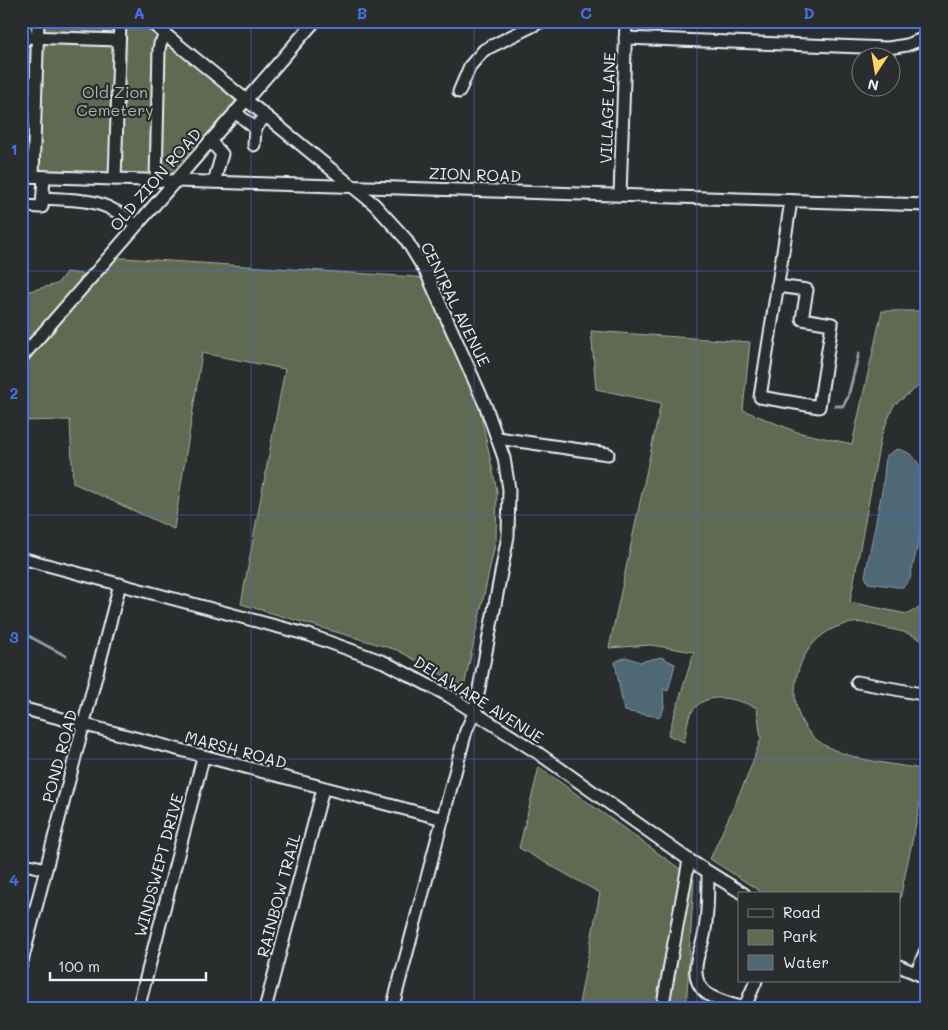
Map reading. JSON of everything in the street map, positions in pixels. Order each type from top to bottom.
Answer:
[{"type":"street","points":[[29,40],[38,21]]},
{"type":"street","points":[[115,179],[120,21]]},
{"type":"street","name":"CENTRAL AVENUE","points":[[149,21],[353,187],[392,223],[420,260],[498,438],[509,489],[509,526],[475,711]]},
{"type":"street","name":"OLD ZION ROAD","points":[[21,358],[314,21]]},
{"type":"street","points":[[459,92],[470,66],[484,50],[542,21]]},
{"type":"street","name":"VILLAGE LANE","points":[[620,195],[626,21]]},
{"type":"street","points":[[21,26],[26,30],[29,40],[39,177],[43,198],[42,207],[21,206]]},
{"type":"street","points":[[156,180],[159,50],[160,44],[166,35]]},
{"type":"street","points":[[626,38],[888,48],[907,45],[927,38]]},
{"type":"street","points":[[29,40],[119,40]]},
{"type":"street","points":[[235,112],[256,128]]},
{"type":"street","points":[[254,145],[256,128],[266,118]]},
{"type":"street","points":[[210,141],[222,154],[214,182]]},
{"type":"street","name":"ZION ROAD","points":[[21,176],[927,205]]},
{"type":"street","points":[[43,198],[101,204],[116,210],[136,226]]},
{"type":"street","points":[[777,286],[807,290],[802,319],[832,324],[819,407],[760,398],[777,286],[791,201]]},
{"type":"street","points":[[498,438],[608,454]]},
{"type":"street","name":"DELAWARE AVENUE","points":[[21,558],[344,646],[418,678],[475,711],[689,860],[741,892]]},
{"type":"street","name":"POND ROAD","points":[[21,965],[120,584]]},
{"type":"street","points":[[856,682],[927,694]]},
{"type":"street","name":"MARSH ROAD","points":[[21,708],[203,758],[442,819]]},
{"type":"street","points":[[392,1009],[466,731],[475,711]]},
{"type":"street","name":"WINDSWEPT DRIVE","points":[[138,1009],[203,758]]},
{"type":"street","name":"RAINBOW TRAIL","points":[[265,1009],[323,789]]},
{"type":"street","points":[[662,1009],[689,860]]},
{"type":"street","points":[[21,863],[46,869]]},
{"type":"street","points":[[708,872],[706,928],[697,960],[699,982],[704,992],[714,1000],[741,1006],[746,1004],[756,982]]},
{"type":"street","points":[[900,966],[921,975],[927,948]]},
{"type":"green space","name":"Old Zion Cemetery","points":[[21,21],[149,21],[235,101],[175,181],[21,176]]},
{"type":"green space","points":[[108,257],[429,278],[472,372],[497,491],[496,540],[464,687],[397,650],[241,604],[285,369],[202,353],[174,529],[73,483],[70,420],[21,421],[21,293],[57,284],[66,272],[91,275]]},
{"type":"green space","points":[[882,311],[927,311],[927,352],[920,385],[894,405],[881,436],[850,602],[907,614],[927,604],[927,646],[918,638],[908,634],[865,623],[852,623],[831,630],[815,642],[803,659],[796,678],[795,699],[800,718],[812,735],[830,748],[865,760],[927,770],[900,899],[900,892],[760,892],[710,859],[747,777],[761,739],[757,708],[731,699],[721,698],[704,701],[690,715],[684,742],[668,735],[694,652],[651,645],[609,648],[661,403],[596,389],[591,331],[750,342],[743,410],[797,432],[852,444]]},
{"type":"green space","points":[[539,767],[694,879],[686,1009],[578,1009],[600,893],[519,848]]},
{"type":"water","points":[[897,449],[912,456],[921,468],[924,485],[924,505],[917,546],[910,579],[903,587],[868,583],[865,576],[883,486],[886,456]]},
{"type":"water","points":[[626,657],[640,662],[661,657],[675,664],[668,691],[663,689],[664,708],[660,717],[624,711],[615,662]]},
{"type":"waterway","points":[[835,406],[843,406],[848,397],[859,353]]},
{"type":"waterway","points":[[21,632],[66,656]]}]
